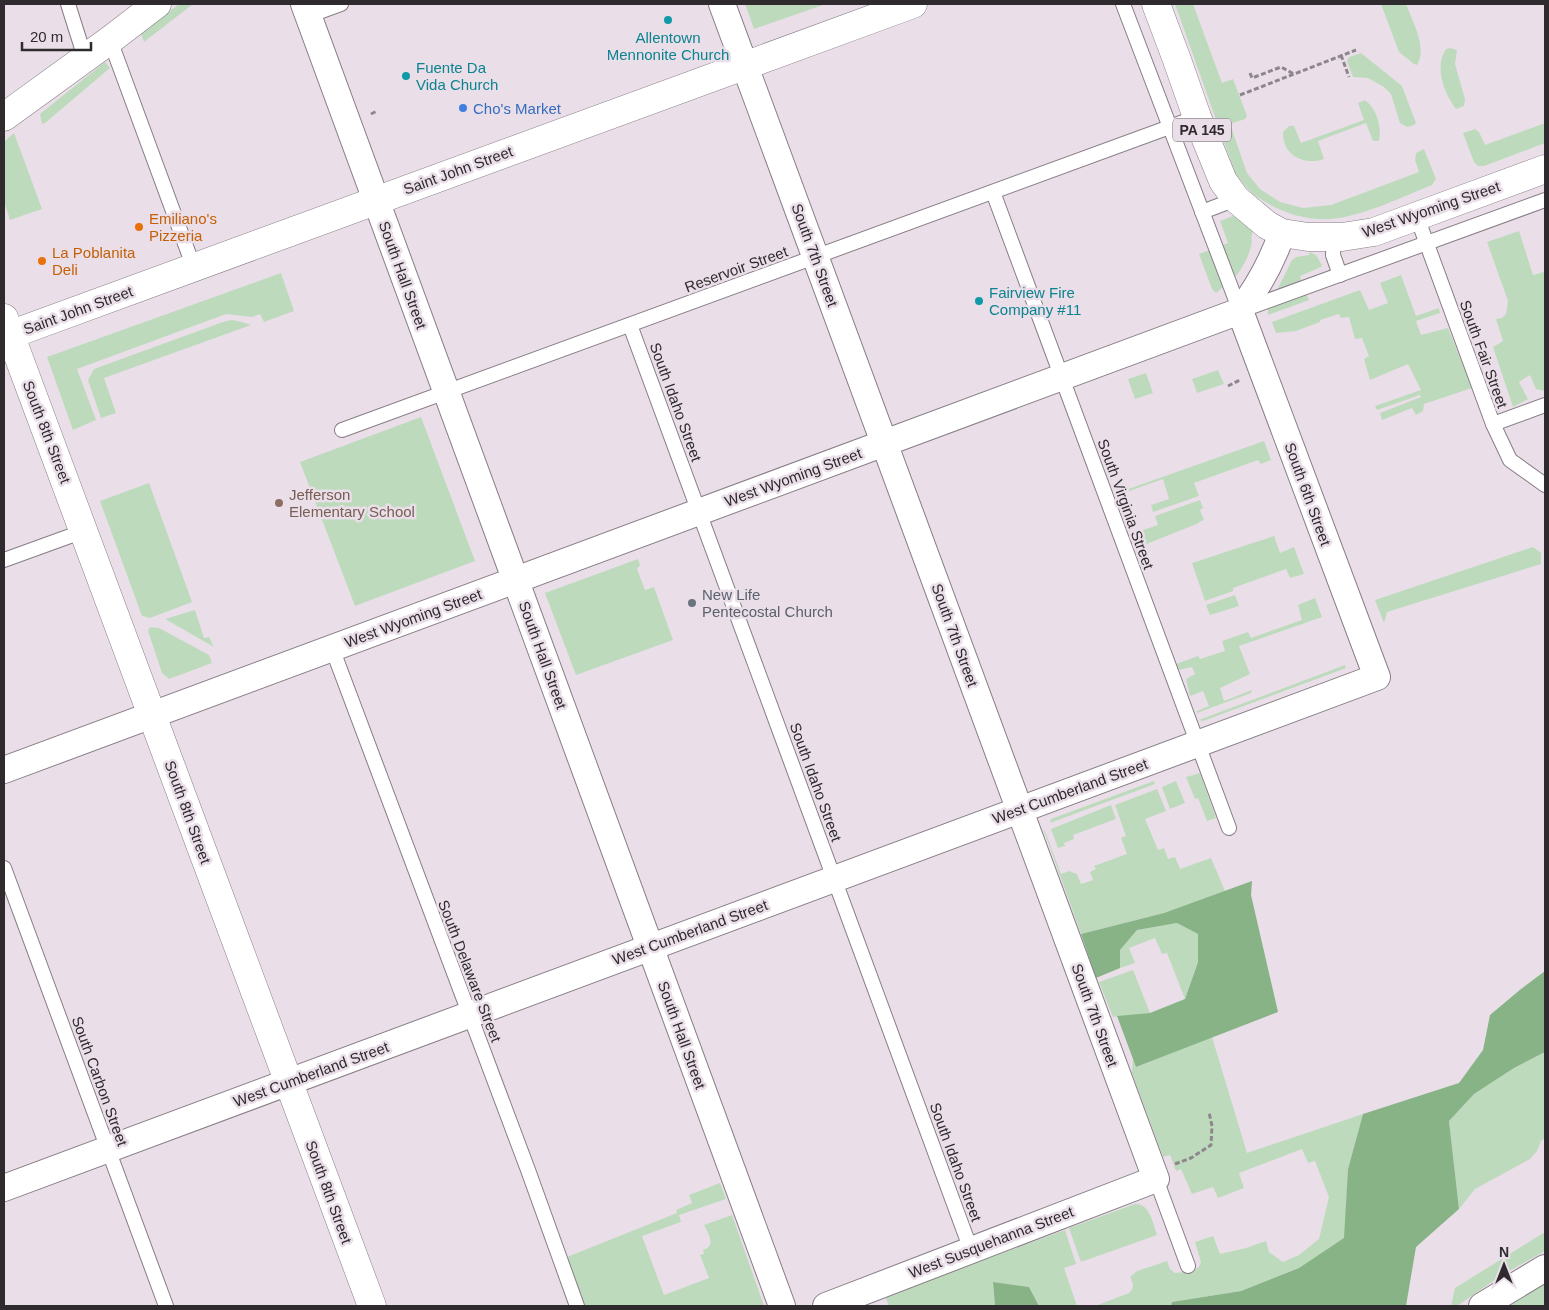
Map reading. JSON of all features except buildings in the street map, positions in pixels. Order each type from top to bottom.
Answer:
[{"type":"main road","points":[[4,117],[157,4]]},
{"type":"main road","name":"Saint John Street","points":[[6,330],[194,268],[913,4]]},
{"type":"main road","name":"PA 145","points":[[1156,4],[1178,60],[1197,117],[1224,181],[1236,198],[1266,224],[1282,233]]},
{"type":"main road","name":"West Wyoming Street","points":[[1282,233],[1308,237],[1334,237],[1374,232],[1545,169]]},
{"type":"main road","name":"South 8th Street","points":[[6,330],[84,531],[372,1306]]},
{"type":"street","name":"South 7th Street","points":[[722,4],[1155,1176]]},
{"type":"street","name":"South Hall Street","points":[[306,10],[782,1306]]},
{"type":"street","points":[[1240,311],[1257,288],[1267,270],[1282,233]]},
{"type":"street","name":"West Wyoming Street","points":[[4,770],[1240,311]]},
{"type":"street","name":"South 6th Street","points":[[1240,311],[1377,677]]},
{"type":"street","name":"West Cumberland Street","points":[[4,1188],[1377,677]]},
{"type":"street","name":"West Susquehanna Street","points":[[826,1306],[1155,1176]]},
{"type":"street","points":[[1482,1306],[1545,1268]]},
{"type":"lane","points":[[68,4],[85,58]]},
{"type":"lane","points":[[306,10],[340,4]]},
{"type":"lane","points":[[1126,5],[1240,311]]},
{"type":"lane","points":[[110,40],[194,268]]},
{"type":"lane","name":"Reservoir Street","points":[[342,430],[1197,117]]},
{"type":"lane","name":"South Virginia Street","points":[[993,192],[1229,828]]},
{"type":"lane","points":[[1202,212],[1236,198]]},
{"type":"lane","name":"West Wyoming Street","points":[[1240,311],[1545,200]]},
{"type":"lane","name":"South Fair Street","points":[[1417,217],[1493,424],[1510,460],[1545,486]]},
{"type":"lane","points":[[1334,237],[1333,255],[1340,274]]},
{"type":"lane","name":"South Idaho Street","points":[[630,325],[971,1250]]},
{"type":"lane","points":[[1493,424],[1545,405]]},
{"type":"lane","points":[[4,560],[84,531]]},
{"type":"lane","name":"South Delaware Street","points":[[332,648],[577,1306]]},
{"type":"lane","name":"South Carbon Street","points":[[4,868],[166,1306]]},
{"type":"lane","name":"South 7th Street","points":[[1155,1176],[1188,1266]]},
{"type":"path","points":[[1240,95],[1356,50]]},
{"type":"path","points":[[1341,55],[1349,77]]},
{"type":"path","points":[[1250,73],[1252,78],[1281,67],[1294,74]]},
{"type":"path","points":[[371,114],[377,111]]},
{"type":"path","points":[[1228,386],[1243,379]]},
{"type":"path","points":[[1155,1176],[1191,1158],[1211,1145],[1212,1126],[1209,1112]]},
{"type":"green space","points":[[179,4],[193,4],[144,42],[141,34]]},
{"type":"green space","points":[[745,4],[826,4],[754,29]]},
{"type":"green space","points":[[1175,4],[1193,4],[1222,83],[1233,79],[1247,116],[1245,119],[1230,124],[1247,173],[1260,189],[1280,202],[1303,208],[1331,205],[1419,172],[1415,160],[1416,153],[1424,149],[1436,179],[1432,185],[1370,210],[1331,219],[1310,218],[1289,213],[1270,205],[1252,193],[1235,173]]},
{"type":"green space","points":[[1381,4],[1406,4],[1420,43],[1421,51],[1417,65],[1399,52]]},
{"type":"green space","points":[[1446,49],[1457,50],[1455,64],[1465,99],[1464,106],[1456,109],[1444,88],[1441,72],[1442,56]]},
{"type":"green space","points":[[1361,53],[1402,86],[1416,123],[1414,125],[1407,127],[1400,123],[1391,94],[1384,87],[1368,78],[1353,77],[1347,61],[1349,57]]},
{"type":"green space","points":[[105,62],[110,68],[42,124],[40,114]]},
{"type":"green space","points":[[1365,100],[1373,108],[1378,119],[1379,141],[1373,141],[1366,123],[1318,141],[1324,159],[1316,161],[1302,160],[1286,147],[1283,132],[1289,126],[1294,126],[1301,143],[1364,120],[1358,103]]},
{"type":"green space","points":[[1545,123],[1545,143],[1484,166],[1478,166],[1474,162],[1463,133],[1475,129],[1479,132],[1485,145]]},
{"type":"green space","points":[[14,133],[42,209],[10,220],[4,201],[4,142]]},
{"type":"green space","points":[[1233,216],[1253,231],[1249,254],[1236,276],[1231,271],[1220,246],[1228,243],[1220,221]]},
{"type":"green space","points":[[1519,231],[1533,275],[1544,272],[1545,276],[1545,391],[1536,389],[1530,375],[1519,382],[1528,399],[1513,407],[1493,347],[1503,341],[1496,319],[1502,318],[1506,314],[1508,301],[1487,242]]},
{"type":"green space","points":[[1210,250],[1224,286],[1216,293],[1212,289],[1199,254]]},
{"type":"green space","points":[[1310,252],[1316,255],[1322,265],[1321,267],[1300,276],[1302,283],[1279,291],[1277,290],[1292,260],[1296,257],[1309,255]]},
{"type":"green space","points":[[281,273],[294,311],[264,322],[260,314],[252,317],[226,314],[77,369],[96,420],[73,430],[47,357]]},
{"type":"green space","points":[[1401,275],[1416,316],[1439,308],[1440,313],[1416,321],[1421,335],[1448,328],[1472,388],[1424,404],[1423,411],[1416,415],[1412,408],[1382,420],[1380,413],[1421,397],[1420,395],[1377,410],[1375,406],[1421,390],[1408,364],[1370,380],[1364,359],[1369,356],[1362,338],[1355,339],[1349,317],[1341,318],[1339,314],[1296,331],[1276,333],[1272,322],[1360,290],[1369,310],[1388,303],[1380,283]]},
{"type":"green space","points":[[1306,293],[1309,300],[1268,315],[1268,308]]},
{"type":"green space","points":[[232,320],[251,325],[104,378],[116,413],[101,418],[88,380],[94,369]]},
{"type":"green space","points":[[1218,370],[1224,384],[1197,393],[1192,379]]},
{"type":"green space","points":[[1146,373],[1153,393],[1135,399],[1128,379]]},
{"type":"green space","points":[[421,417],[475,561],[355,606],[300,462]]},
{"type":"green space","points":[[1264,441],[1271,460],[1261,464],[1258,460],[1194,483],[1199,496],[1153,512],[1151,505],[1169,499],[1163,479],[1121,494],[1120,492]]},
{"type":"green space","points":[[149,483],[192,602],[150,618],[142,616],[100,501]]},
{"type":"green space","points":[[1200,500],[1203,508],[1200,510],[1204,520],[1139,547],[1134,533],[1158,525],[1155,516]]},
{"type":"green space","points":[[1274,536],[1280,553],[1294,547],[1304,574],[1290,578],[1286,569],[1233,588],[1233,591],[1205,601],[1192,563]]},
{"type":"green space","points":[[1533,547],[1541,553],[1541,564],[1387,612],[1384,623],[1375,600]]},
{"type":"green space","points":[[638,559],[640,565],[637,569],[645,590],[654,587],[673,640],[576,675],[545,593]]},
{"type":"green space","points":[[1235,595],[1239,606],[1210,615],[1206,605]]},
{"type":"green space","points":[[1315,598],[1322,617],[1239,646],[1250,674],[1220,688],[1224,701],[1252,690],[1251,693],[1197,713],[1197,711],[1209,706],[1203,691],[1190,696],[1186,679],[1195,674],[1192,667],[1178,670],[1176,664],[1198,656],[1200,659],[1225,651],[1222,641],[1248,632],[1251,638],[1302,620],[1298,605]]},
{"type":"green space","points":[[195,610],[204,638],[209,637],[214,647],[165,619]]},
{"type":"green space","points":[[150,627],[159,628],[209,655],[212,663],[169,679],[162,673],[148,631]]},
{"type":"green space","points":[[1345,665],[1346,668],[1203,721],[1199,720]]},
{"type":"green space","points":[[1200,773],[1216,818],[1207,821],[1198,798],[1195,799],[1186,777]]},
{"type":"green space","points":[[1154,781],[1155,784],[1050,823],[1051,819]]},
{"type":"green space","points":[[1176,781],[1185,803],[1170,809],[1162,787]]},
{"type":"green space","points":[[1157,789],[1166,811],[1145,819],[1158,850],[1164,848],[1168,859],[1175,857],[1180,869],[1211,858],[1225,891],[1164,913],[1081,934],[1044,831],[1061,874],[1069,871],[1077,874],[1081,884],[1093,880],[1090,872],[1096,869],[1094,866],[1127,854],[1121,838],[1126,836],[1115,805]]},
{"type":"green space","points":[[1111,805],[1116,819],[1073,835],[1074,839],[1064,843],[1065,846],[1058,848],[1051,829]]},
{"type":"green space","points":[[1252,881],[1251,895],[1278,1012],[1136,1067],[1117,1016],[1150,1013],[1185,999],[1198,962],[1198,934],[1177,923],[1137,930],[1120,950],[1120,968],[1096,978],[1081,934],[1164,913]]},
{"type":"green space","points":[[1177,923],[1198,934],[1198,961],[1185,999],[1167,953],[1162,954],[1155,938],[1129,948],[1135,963],[1120,968],[1120,950],[1137,930]]},
{"type":"green space","points":[[1133,970],[1150,1013],[1113,1017],[1099,982]]},
{"type":"green space","points":[[1545,971],[1545,1052],[1514,1068],[1474,1094],[1449,1121],[1459,1209],[1416,1247],[1406,1306],[1171,1306],[1172,1302],[1241,1291],[1299,1268],[1344,1238],[1348,1169],[1363,1114],[1459,1083],[1483,1050],[1490,1015]]},
{"type":"green space","points":[[1212,1037],[1247,1153],[1363,1114],[1348,1169],[1345,1238],[1299,1268],[1241,1291],[1172,1302],[1171,1306],[1095,1306],[1129,1293],[1133,1285],[1130,1277],[1137,1271],[1167,1261],[1170,1269],[1175,1273],[1193,1271],[1199,1267],[1201,1262],[1195,1242],[1213,1236],[1220,1254],[1266,1241],[1269,1252],[1283,1262],[1299,1255],[1319,1239],[1329,1197],[1315,1161],[1308,1163],[1302,1149],[1239,1173],[1244,1188],[1218,1198],[1213,1187],[1192,1194],[1181,1169],[1176,1171],[1170,1155],[1163,1157],[1132,1073],[1133,1058],[1136,1067]]},
{"type":"green space","points":[[1545,1052],[1545,1138],[1541,1141],[1537,1151],[1530,1159],[1475,1189],[1459,1209],[1449,1121],[1474,1094],[1514,1068]]},
{"type":"green space","points":[[720,1183],[726,1199],[679,1215],[681,1222],[642,1236],[664,1295],[709,1278],[700,1255],[704,1254],[703,1250],[710,1243],[704,1225],[732,1215],[764,1306],[585,1306],[567,1257],[677,1213],[676,1210],[692,1203],[689,1195]]},
{"type":"green space","points":[[1135,1204],[1147,1210],[1157,1235],[1081,1262],[1069,1228]]},
{"type":"green space","points":[[1065,1230],[1076,1264],[1064,1268],[1077,1306],[1039,1306],[1029,1287],[993,1282],[995,1306],[889,1306],[885,1296]]},
{"type":"green space","points":[[1545,1232],[1545,1251],[1502,1275],[1457,1306],[1451,1306],[1455,1288]]},
{"type":"green space","points":[[1545,1278],[1545,1306],[1496,1306]]},
{"type":"green space","points":[[993,1282],[1029,1287],[1039,1306],[995,1306]]},
{"type":"place","name":"Allentown Mennonite Church","points":[[668,20]]},
{"type":"place","name":"Fuente Da Vida Church","points":[[406,76]]},
{"type":"place","name":"Cho's Market","points":[[463,108]]},
{"type":"place","name":"Emiliano's Pizzeria","points":[[139,227]]},
{"type":"place","name":"La Poblanita Deli","points":[[42,261]]},
{"type":"place","name":"Fairview Fire Company #11","points":[[979,301]]},
{"type":"place","name":"Jefferson Elementary School","points":[[279,503]]},
{"type":"place","name":"New Life Pentecostal Church","points":[[692,603]]}]
